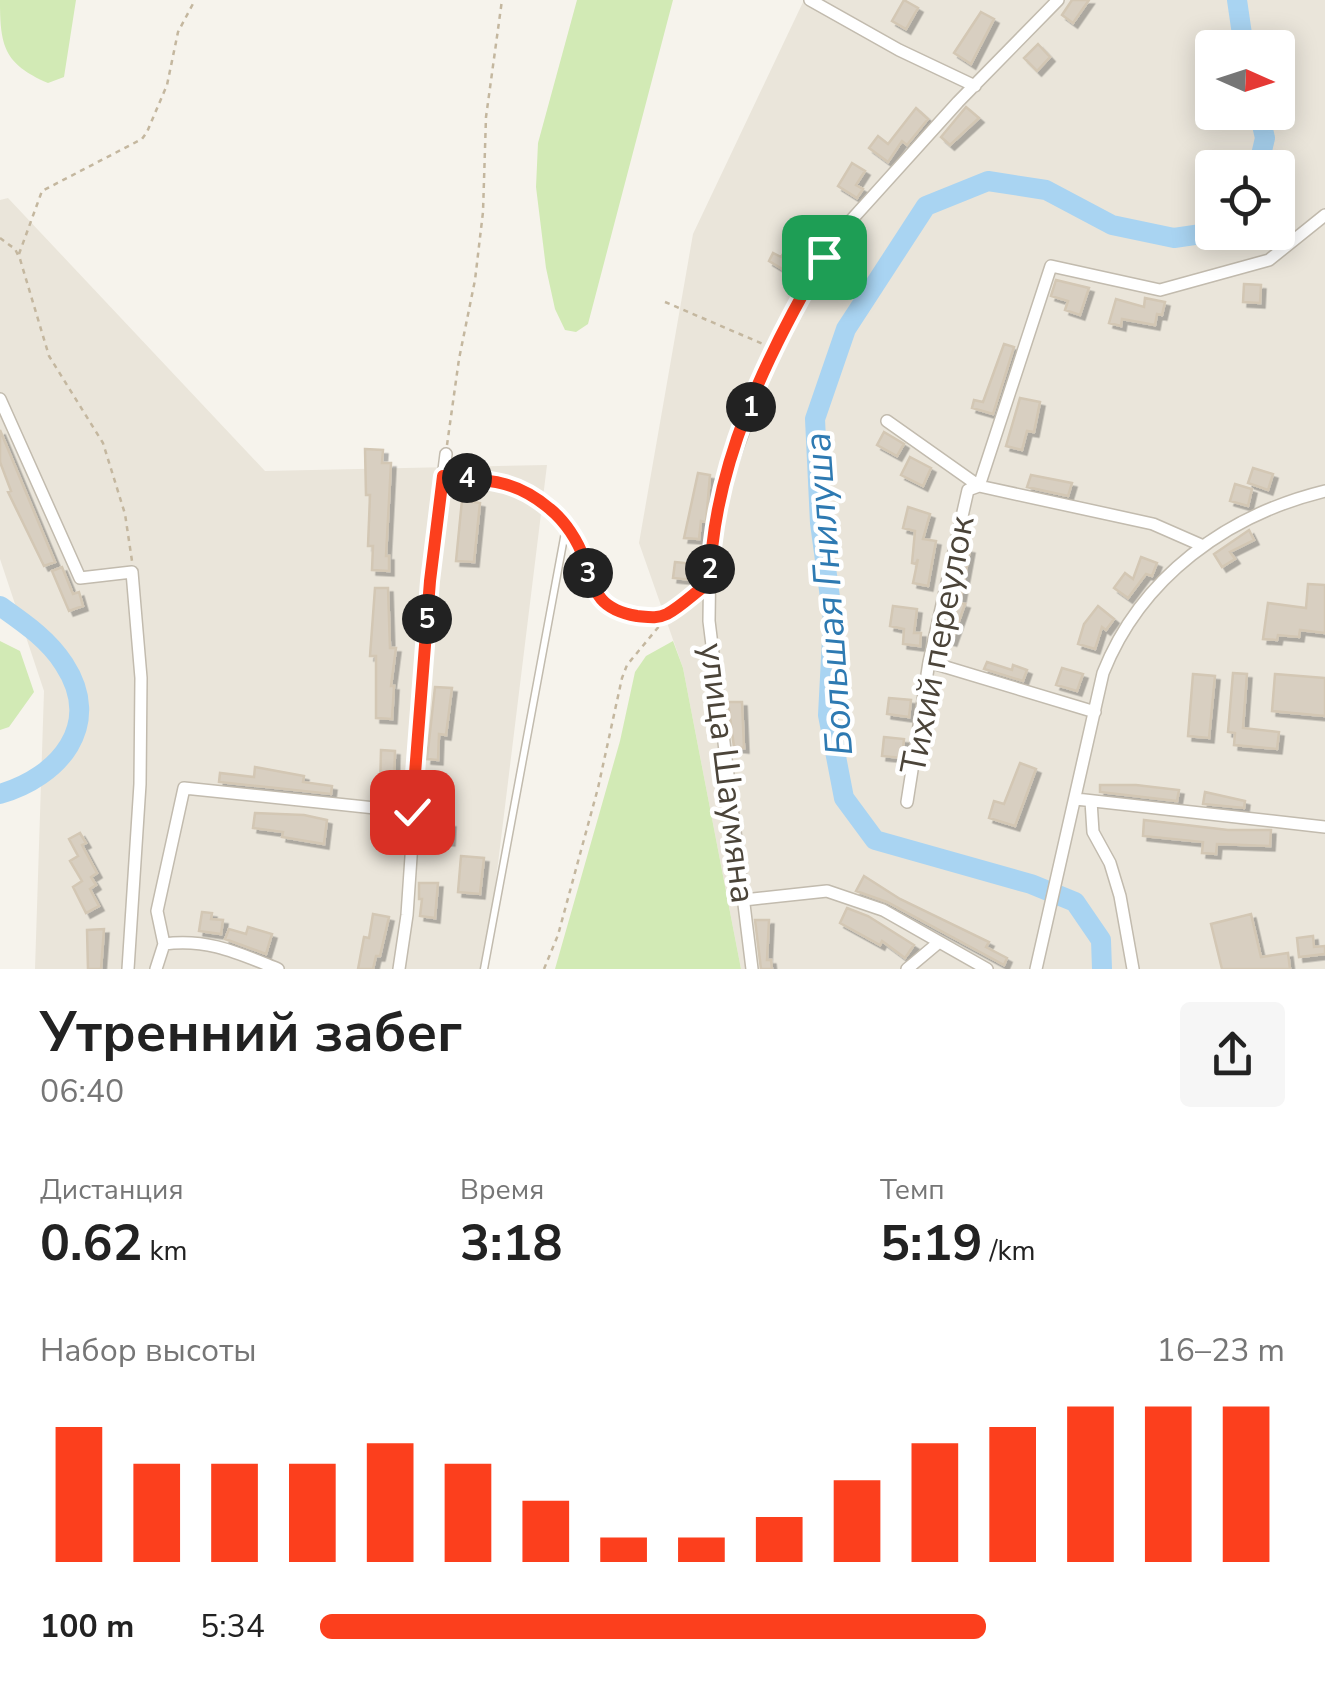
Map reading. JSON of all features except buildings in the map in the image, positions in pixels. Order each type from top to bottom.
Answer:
[{"type":"street","points":[[810,0],[899,50],[975,86]]},
{"type":"street","name":"улица Шаумяна","points":[[752,969],[712,659],[710,548],[725,481],[774,348],[836,236],[1058,0]]},
{"type":"street","name":"Тихий переулок","points":[[907,802],[930,662],[968,490],[979,486],[1052,266],[1160,290],[1269,260],[1325,215]]},
{"type":"street","points":[[0,399],[80,578],[132,572],[141,678],[140,784],[128,969]]},
{"type":"street","points":[[887,421],[979,486],[1153,524],[1201,545]]},
{"type":"street","points":[[400,969],[430,581],[446,454]]},
{"type":"street","points":[[1036,969],[1103,672],[1115,643],[1141,604],[1201,545],[1282,502],[1325,492]]},
{"type":"street","points":[[930,662],[1095,712]]},
{"type":"street","points":[[156,969],[164,944],[157,912],[184,788],[412,812]]},
{"type":"street","points":[[1076,799],[1325,827]]},
{"type":"street","points":[[1091,800],[1092,832],[1110,863],[1120,896],[1133,969]]},
{"type":"street","points":[[744,900],[827,891],[883,910],[987,969]]},
{"type":"street","points":[[164,944],[191,940],[234,951],[278,969]]},
{"type":"street","points":[[907,969],[938,943]]},
{"type":"lane","points":[[484,969],[566,527]]},
{"type":"path","points":[[18,256],[42,192],[148,132],[167,86],[178,32],[195,0]]},
{"type":"path","points":[[446,454],[477,263],[486,116],[502,0]]},
{"type":"path","points":[[0,238],[15,248],[48,356],[103,443],[125,514],[132,572]]},
{"type":"path","points":[[665,302],[774,348]]},
{"type":"path","points":[[443,476],[512,484],[549,508],[566,527],[584,556],[592,588],[609,606],[643,617],[658,618],[670,613]]},
{"type":"path","points":[[544,969],[558,934],[593,806],[626,665],[670,613],[710,582]]},
{"type":"shaded area","points":[[804,0],[1325,0],[1325,969],[741,969],[683,668],[639,543],[693,234]]},
{"type":"shaded area","points":[[8,198],[265,471],[547,465],[485,969],[35,969],[44,691],[0,559],[0,200]]},
{"type":"green space","points":[[0,0],[76,0],[64,77],[48,83],[13,61],[1,30]]},
{"type":"green space","points":[[577,0],[673,0],[588,324],[576,332],[565,330],[555,309],[536,187],[538,143]]},
{"type":"green space","points":[[0,641],[20,651],[34,692],[9,727],[0,730]]},
{"type":"green space","points":[[673,641],[683,668],[741,969],[555,969],[620,741],[635,672],[646,656]]},
{"type":"waterway","name":"Большая Гнилуша","points":[[1237,0],[1241,30]]},
{"type":"waterway","name":"Большая Гнилуша","points":[[1262,150],[1263,130]]},
{"type":"waterway","name":"Большая Гнилуша","points":[[1102,969],[1101,940],[1075,902],[1031,884],[875,840],[844,798],[828,715],[833,620],[820,523],[815,419],[846,329],[926,206],[988,181],[1046,190],[1112,225],[1174,238],[1195,235]]},
{"type":"waterway","points":[[0,606],[58,655],[75,686],[79,708],[77,727],[57,761],[41,775],[0,794]]},
{"type":"route","points":[[412,812],[430,581],[443,476],[502,481],[527,493],[560,519],[584,556],[592,588],[609,606],[628,614],[658,618],[670,613],[710,582],[714,526],[741,432],[774,348],[824,257]]}]
